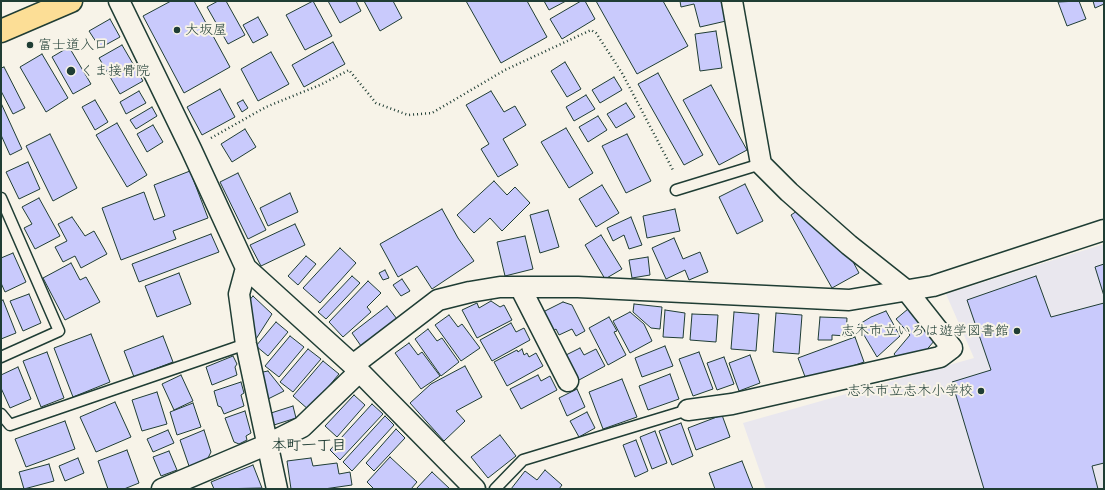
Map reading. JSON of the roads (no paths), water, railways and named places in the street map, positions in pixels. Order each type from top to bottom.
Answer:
[{"type":"main road","points":[[1,31],[71,1]]},
{"type":"street","points":[[119,1],[191,149],[246,268],[356,368],[475,489]]},
{"type":"street","points":[[688,410],[732,404],[940,357],[952,348],[907,291],[816,216],[768,173],[761,164],[732,1]]},
{"type":"street","points":[[162,489],[266,445],[302,426],[356,368],[438,300],[470,292],[500,287],[520,287],[586,288],[849,300],[933,286],[1104,230]]},
{"type":"street","points":[[246,268],[239,294],[246,344],[276,489]]},
{"type":"street","points":[[520,287],[568,381]]},
{"type":"lane","points":[[680,189],[761,164]]},
{"type":"lane","points":[[1,198],[59,331],[1,357]]},
{"type":"lane","points":[[1,414],[10,425],[246,344]]},
{"type":"lane","points":[[495,489],[523,460],[688,410]]},
{"type":"place","name":"大坂屋","points":[[177,30]]},
{"type":"place","name":"富士道入口","points":[[30,45]]},
{"type":"place","name":"くま接骨院","points":[[71,71]]},
{"type":"place","name":"志木市立いろは遊学図書館","points":[[1017,331]]},
{"type":"place","name":"志木市立志木小学校","points":[[981,391]]},
{"type":"district","name":"本町一丁目","points":[[309,446]]}]
